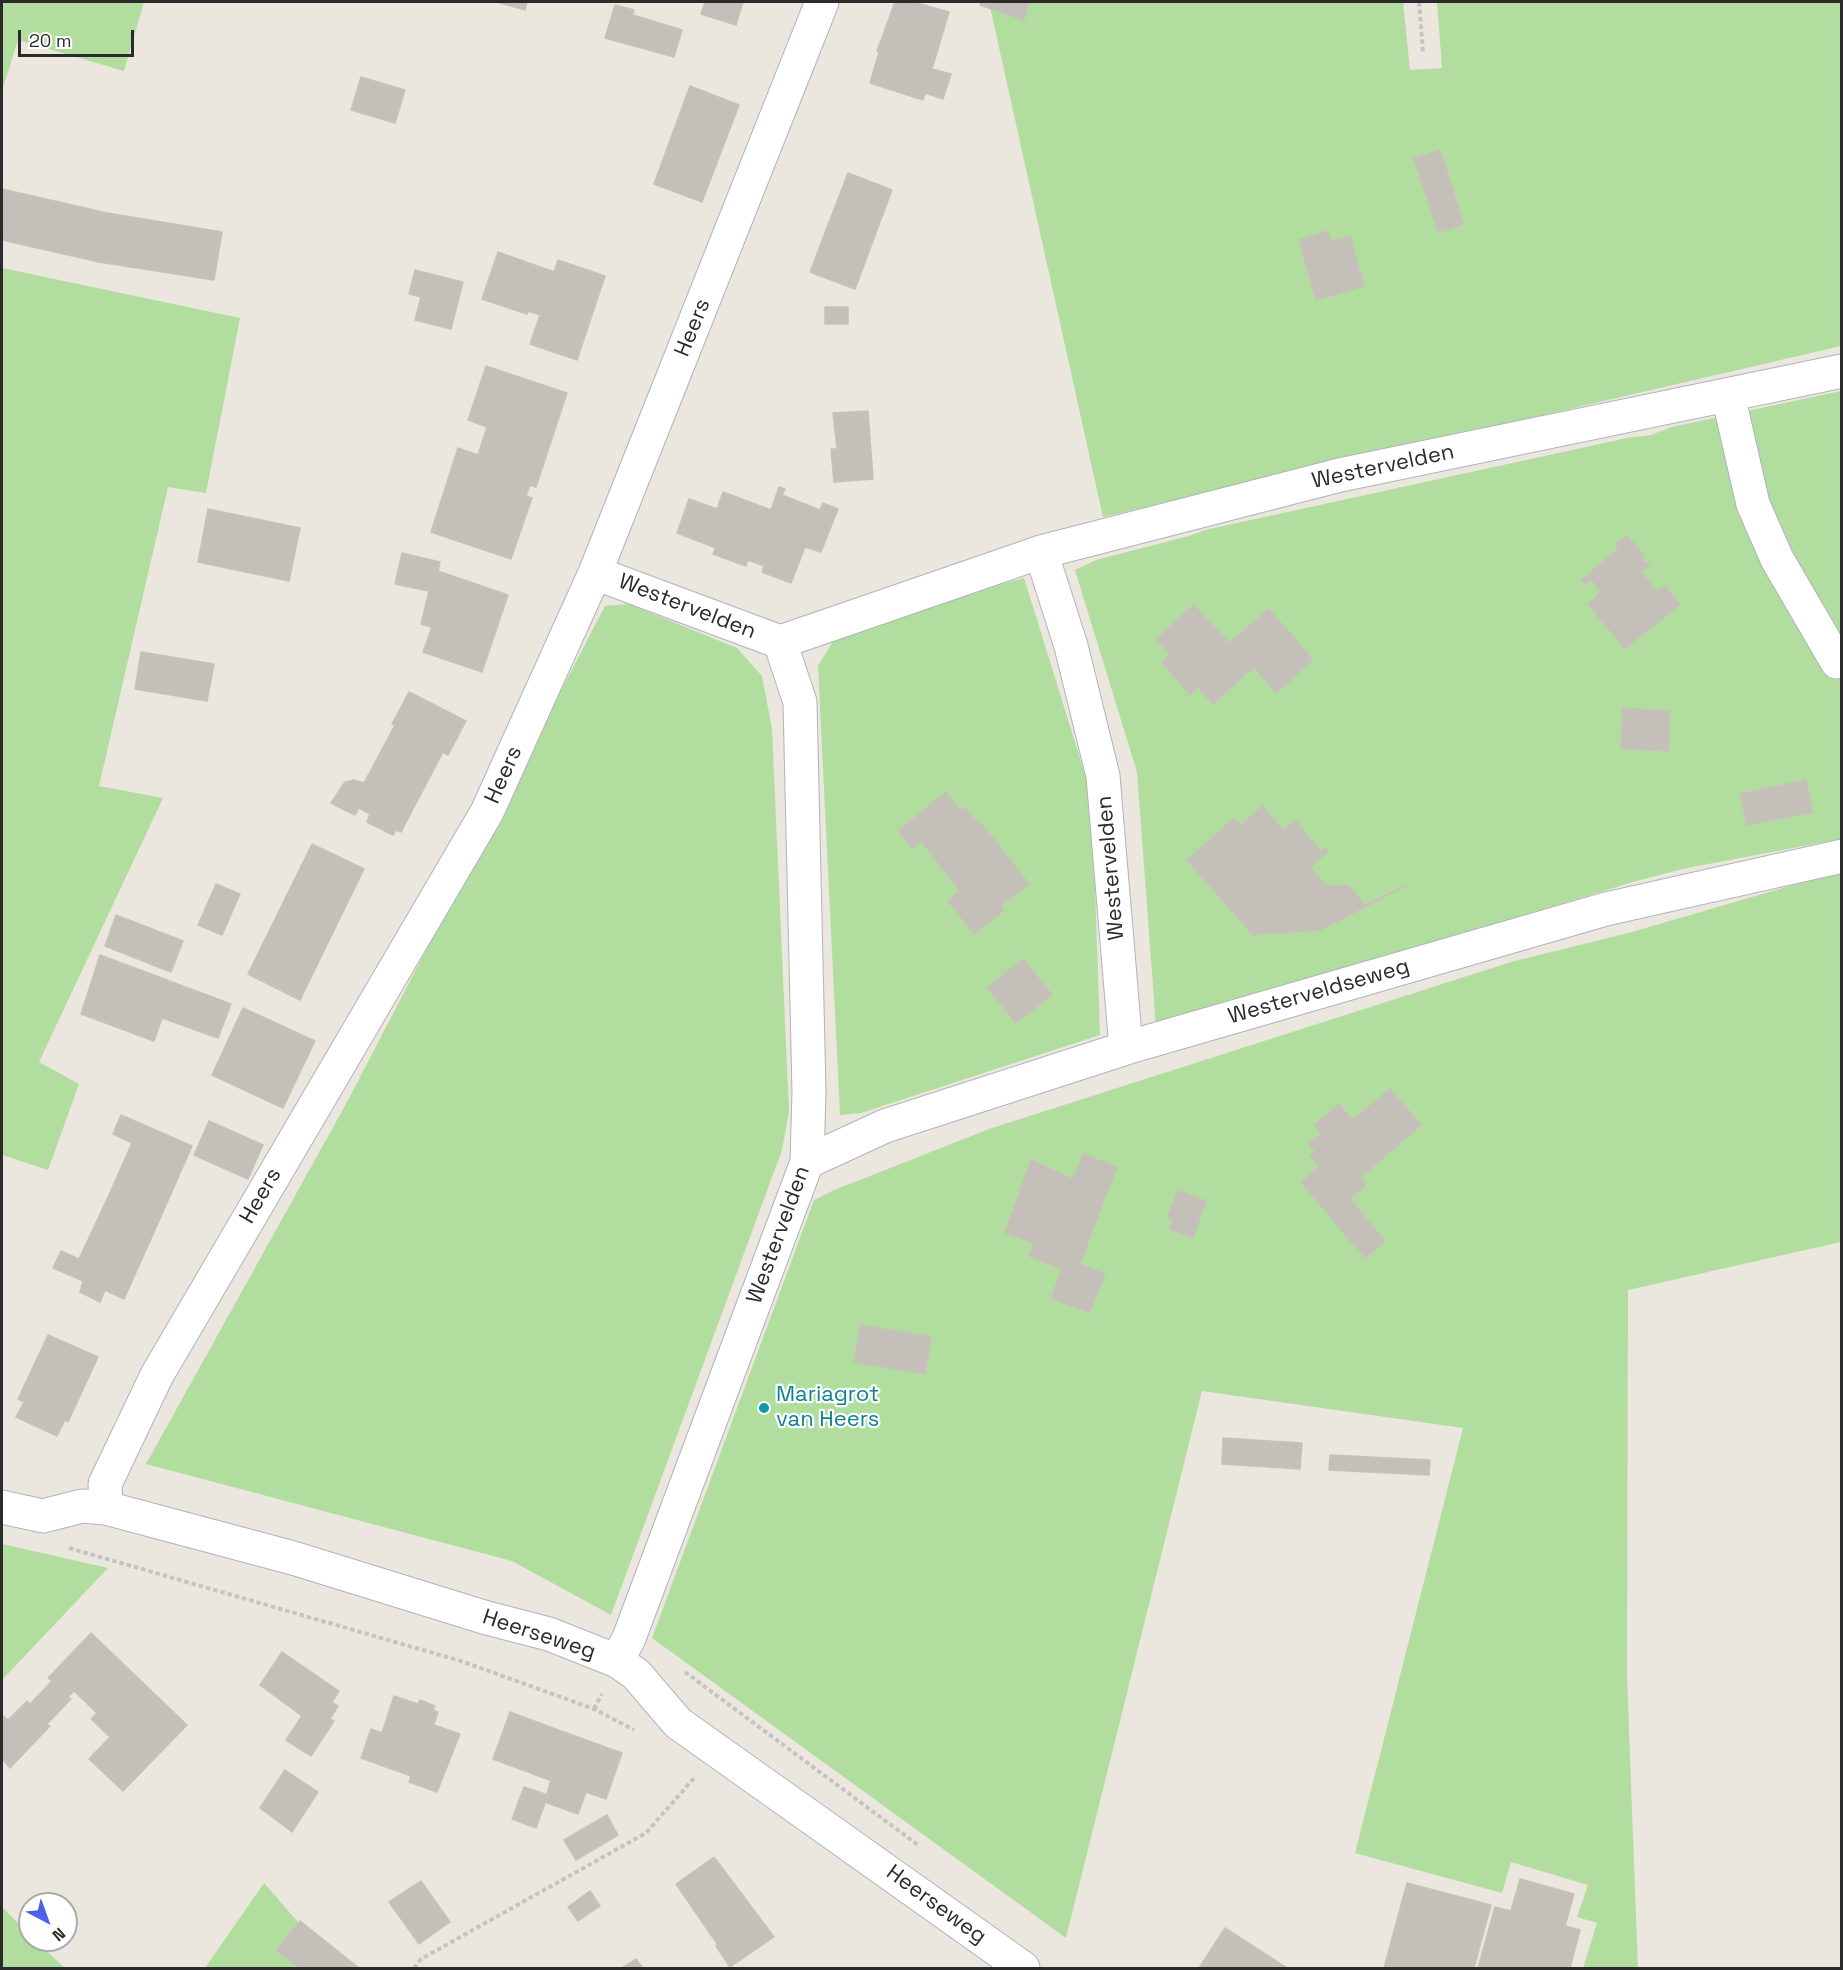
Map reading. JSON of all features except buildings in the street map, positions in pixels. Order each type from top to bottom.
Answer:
[{"type":"street","name":"Heers","points":[[106,1508],[105,1484],[157,1375],[487,812],[595,573],[822,2]]},
{"type":"street","name":"Westervelden","points":[[595,573],[780,642],[1041,552],[1340,475],[1842,371]]},
{"type":"street","points":[[1728,394],[1753,504],[1778,559],[1837,662]]},
{"type":"street","name":"Westervelden","points":[[1041,552],[1071,646],[1103,776],[1126,1048]]},
{"type":"street","name":"Westervelden","points":[[617,1661],[633,1629],[807,1162],[809,1092],[800,702],[780,642]]},
{"type":"street","name":"Westerveldseweg","points":[[807,1162],[885,1126],[1126,1048],[1606,909],[1842,856]]},
{"type":"street","name":"Heerseweg","points":[[2,1507],[43,1516],[82,1506],[106,1508],[293,1558],[487,1618],[549,1634],[617,1661],[636,1674],[678,1722],[1023,1968]]},
{"type":"path","points":[[1419,2],[1424,52]]},
{"type":"path","points":[[97,1555],[461,1661],[594,1709],[642,1734]]},
{"type":"path","name":"Heerseweg","points":[[681,1669],[927,1851]]},
{"type":"path","points":[[414,1968],[422,1959],[646,1833],[718,1749]]},
{"type":"green space","points":[[2,2],[144,2],[124,71],[18,40],[2,91]]},
{"type":"green space","points":[[989,2],[1403,2],[1410,70],[1442,68],[1437,2],[1841,2],[1841,346],[1103,517]]},
{"type":"green space","points":[[2,268],[240,318],[206,493],[168,487],[99,786],[163,798],[39,1062],[79,1084],[48,1170],[2,1155]]},
{"type":"green space","points":[[1841,391],[1841,839],[1682,869],[1633,882],[1156,1027],[1137,772],[1075,570],[1096,560],[1205,530],[1627,438],[1651,435],[1672,427]]},
{"type":"green space","points":[[1024,578],[1092,797],[1100,1035],[861,1113],[840,1115],[818,666],[841,628]]},
{"type":"green space","points":[[629,604],[737,648],[762,676],[772,729],[789,1111],[782,1150],[611,1615],[512,1561],[146,1464],[346,1104],[605,606]]},
{"type":"green space","points":[[1841,871],[1841,1242],[1628,1290],[1627,1677],[1638,1968],[1583,1968],[1597,1923],[1577,1917],[1588,1885],[1511,1862],[1502,1893],[1355,1853],[1463,1428],[1202,1391],[1066,1938],[652,1638],[814,1200],[989,1129],[1511,962],[1632,932]]},
{"type":"green space","points":[[2,1544],[108,1568],[2,1680]]},
{"type":"green space","points":[[264,1883],[338,1968],[205,1968]]},
{"type":"green space","points":[[2,1907],[18,1923],[18,1952],[48,1952],[65,1968],[2,1968]]},
{"type":"place","name":"Mariagrot van Heers","points":[[764,1408]]}]
